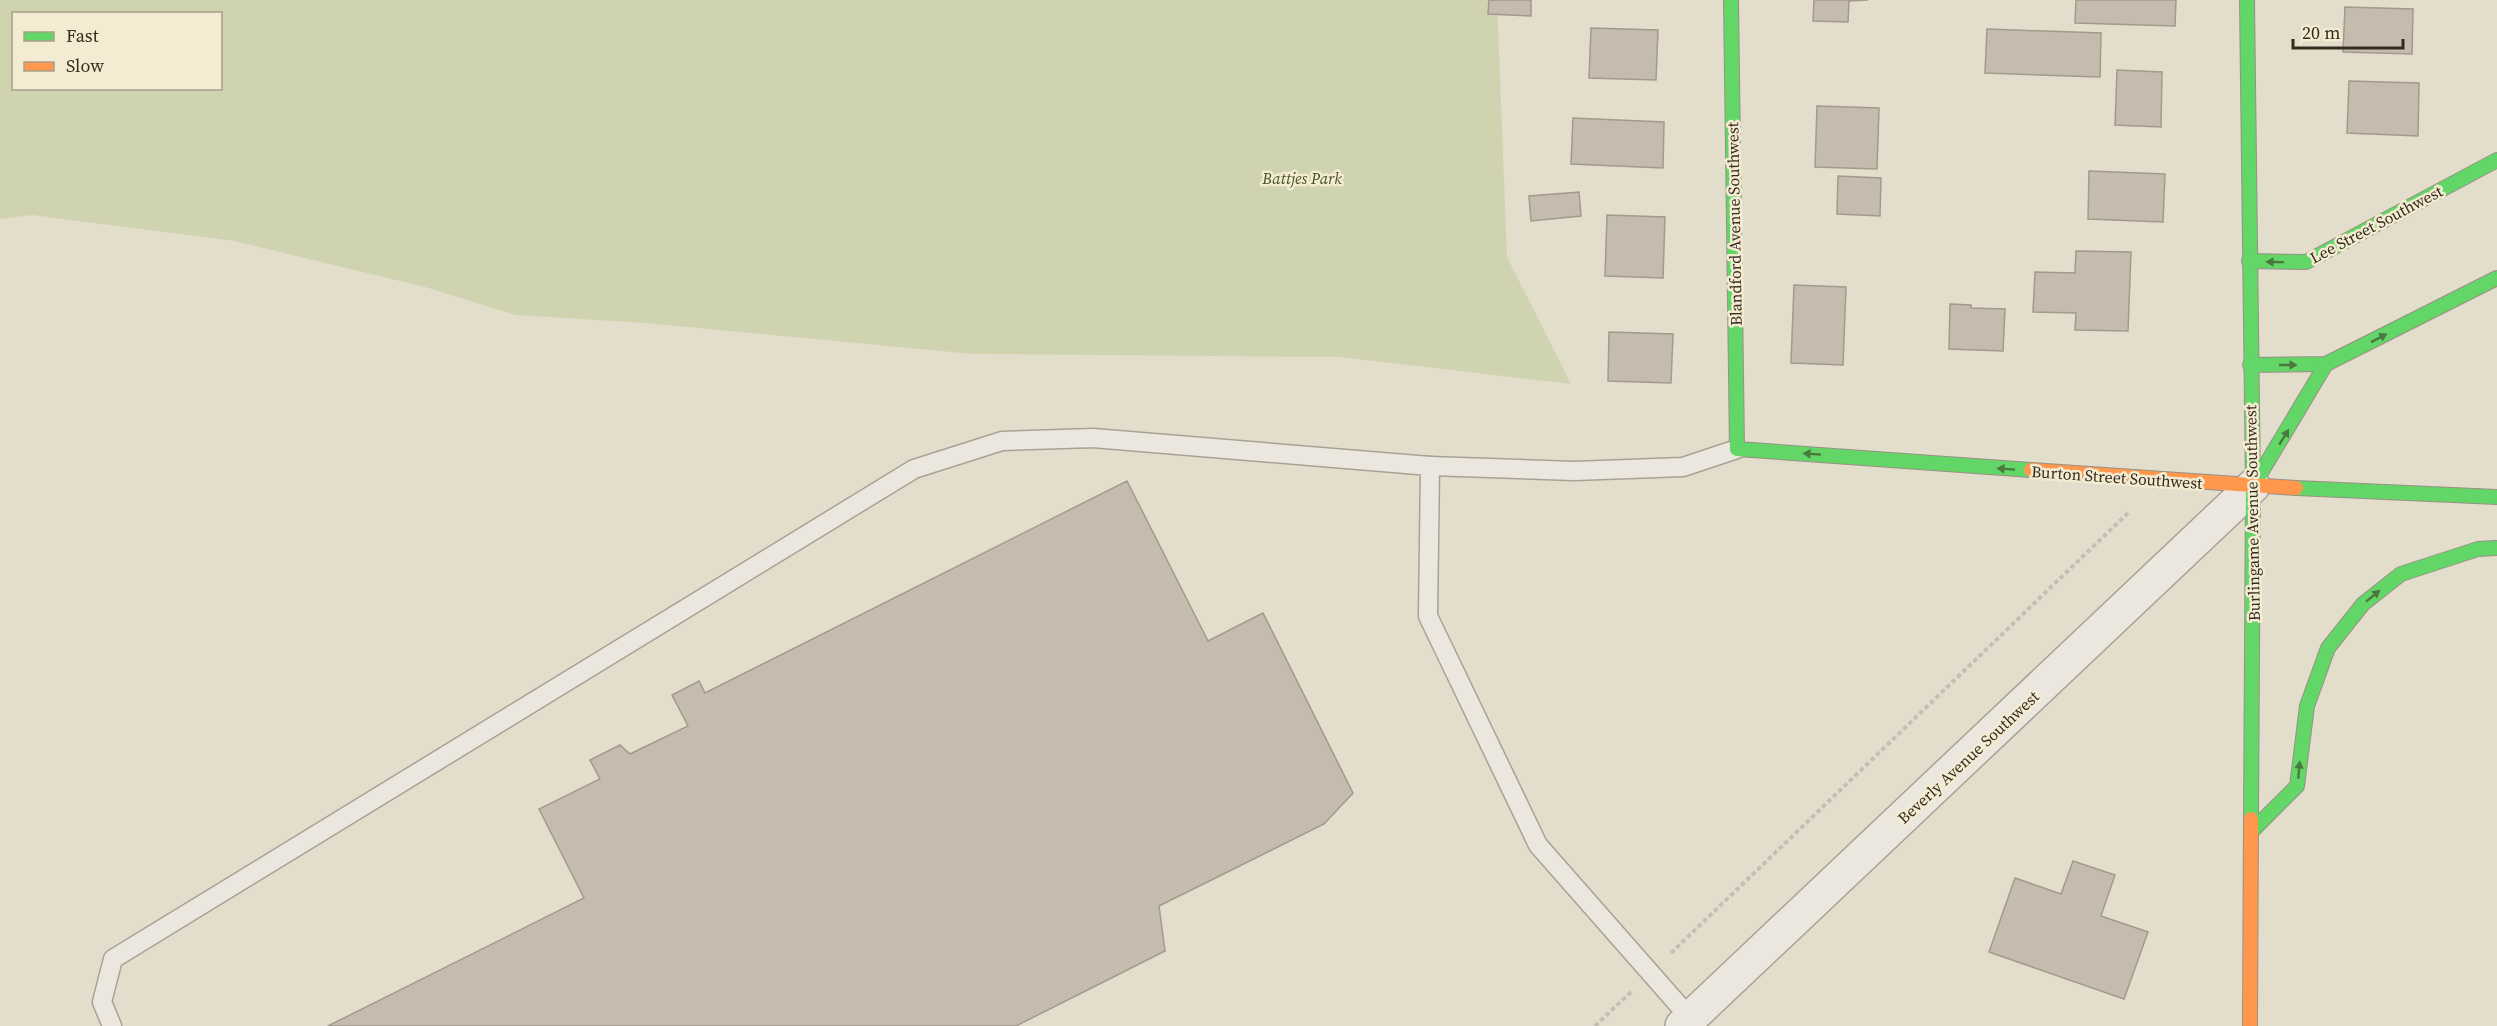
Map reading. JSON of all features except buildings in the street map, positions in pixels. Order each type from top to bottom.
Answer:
[{"type":"street","name":"Blandford Avenue Southwest","points":[[1731,0],[1737,449]]},
{"type":"street","name":"Burlingame Avenue Southwest","points":[[2247,0],[2253,486],[2250,1026]]},
{"type":"street","name":"Lee Street Southwest","points":[[2249,261],[2306,262],[2497,160]]},
{"type":"street","points":[[2250,365],[2326,364],[2497,278]]},
{"type":"street","points":[[2253,486],[2326,364]]},
{"type":"street","name":"Burton Street Southwest","points":[[1737,449],[2253,486],[2497,497]]},
{"type":"street","name":"Beverly Avenue Southwest","points":[[1686,1022],[2253,486]]},
{"type":"street","points":[[2252,831],[2297,786],[2300,747],[2310,696],[2328,648],[2363,604],[2401,574],[2478,549],[2497,548]]},
{"type":"lane","points":[[112,1026],[102,1002],[113,958],[914,469],[1002,441],[1093,438],[1430,466],[1574,471],[1683,467],[1737,449]]},
{"type":"lane","points":[[1430,466],[1428,616],[1538,845],[1650,973],[1686,1022]]},
{"type":"path","points":[[1595,1026],[2125,518],[2132,508]]},
{"type":"green space","name":"Battjes Park","points":[[0,0],[1497,0],[1507,257],[1571,384],[1340,357],[973,354],[646,323],[516,315],[425,287],[234,241],[32,215],[0,219]]},
{"type":"traffic: fast","points":[[1731,0],[1737,449],[2031,470]]},
{"type":"traffic: fast","points":[[2247,0],[2253,486],[2251,819]]},
{"type":"traffic: fast","points":[[2249,261],[2306,262],[2497,160]]},
{"type":"traffic: fast","points":[[2250,365],[2326,364],[2497,278]]},
{"type":"traffic: fast","points":[[2253,486],[2326,364]]},
{"type":"traffic: fast","points":[[2296,488],[2497,497]]},
{"type":"traffic: fast","points":[[2252,831],[2297,786],[2307,706],[2328,648],[2363,604],[2401,574],[2478,549],[2497,548]]},
{"type":"traffic: slow","points":[[2031,470],[2296,488]]},
{"type":"traffic: slow","points":[[2250,1026],[2251,819]]}]
